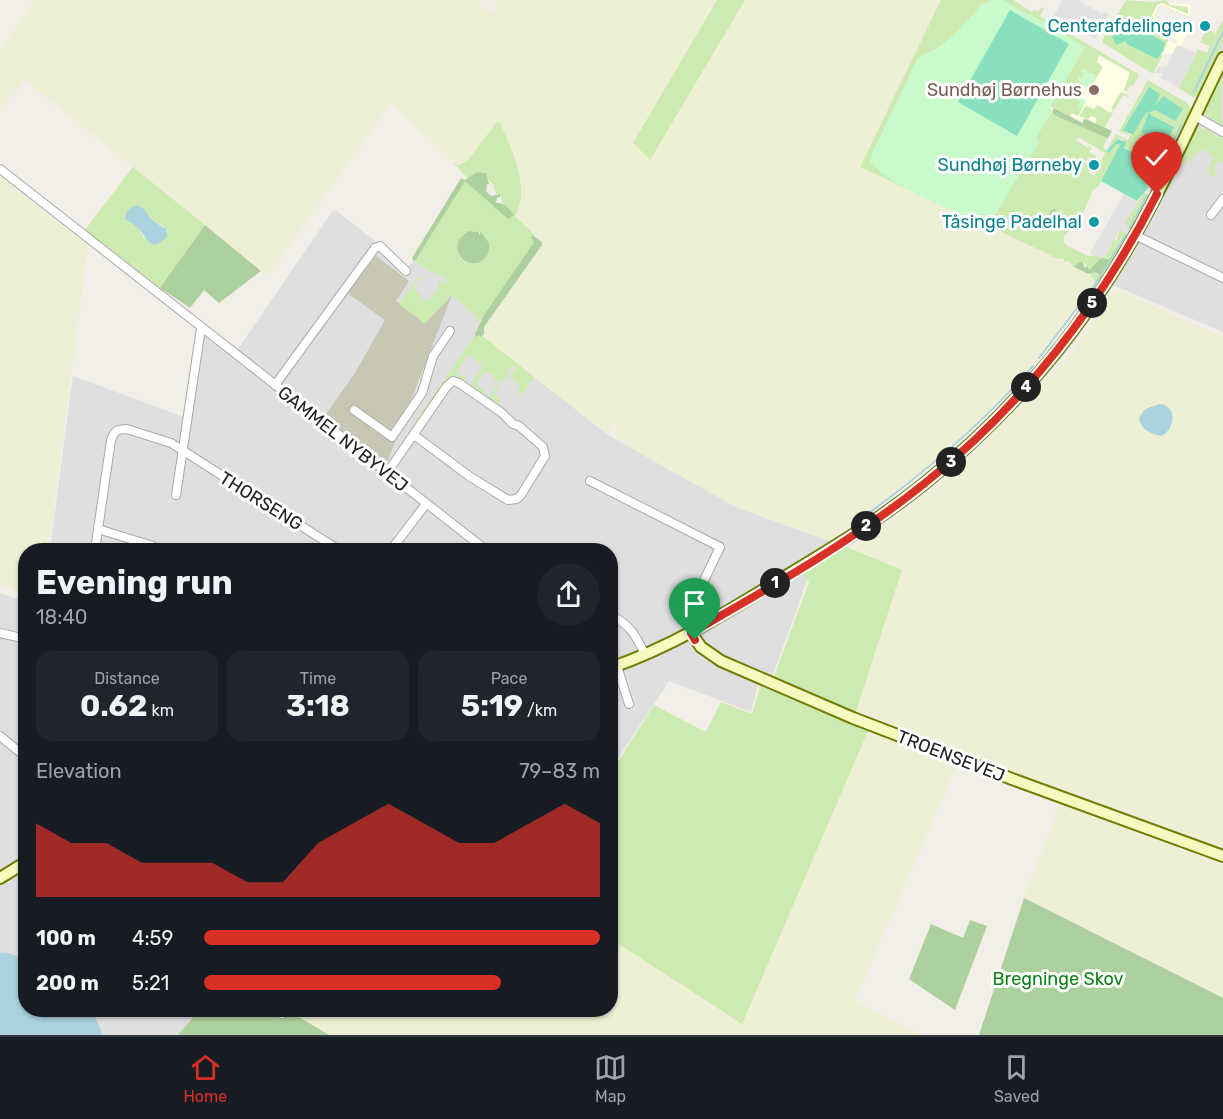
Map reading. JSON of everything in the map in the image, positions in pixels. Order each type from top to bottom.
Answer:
[{"type":"street","points":[[618,665],[691,633],[873,521],[924,484],[961,453],[1007,408],[1055,353],[1096,298],[1135,236],[1223,58]]},
{"type":"street","points":[[1195,116],[1223,132]]},
{"type":"street","name":"GAMMEL NYBYVEJ","points":[[0,169],[477,543]]},
{"type":"street","points":[[1211,215],[1222,203]]},
{"type":"street","points":[[1135,236],[1223,278]]},
{"type":"street","points":[[275,385],[375,248],[380,246],[406,271]]},
{"type":"street","points":[[176,495],[201,328]]},
{"type":"street","points":[[354,410],[392,437],[422,393],[433,356],[450,331]]},
{"type":"street","points":[[387,473],[414,434],[447,386],[455,381],[502,412],[513,424],[519,426],[543,447],[545,456],[521,495],[517,499],[508,500],[469,476],[414,434],[400,424]]},
{"type":"street","name":"THORSENG","points":[[98,529],[111,440],[114,432],[127,429],[171,443],[328,543]]},
{"type":"street","points":[[590,481],[720,547],[699,591],[700,599],[712,621]]},
{"type":"street","points":[[396,543],[426,504]]},
{"type":"street","points":[[96,543],[98,529],[143,543]]},
{"type":"street","points":[[618,619],[635,634],[645,655]]},
{"type":"street","points":[[0,633],[18,637]]},
{"type":"street","name":"TROENSEVEJ","points":[[691,633],[701,647],[721,661],[853,718],[1011,779],[1223,856]]},
{"type":"street","points":[[618,676],[630,704]]},
{"type":"street","points":[[0,736],[18,751]]},
{"type":"street","points":[[0,878],[18,867]]},
{"type":"shaded area","points":[[35,0],[476,0],[488,12],[490,9],[493,11],[498,0],[717,0],[633,143],[650,160],[745,0],[941,0],[860,167],[1089,274],[1096,282],[1039,357],[980,422],[913,480],[829,541],[736,507],[625,445],[615,437],[618,426],[615,424],[607,434],[483,337],[483,327],[542,243],[515,216],[521,195],[520,180],[509,146],[497,122],[468,160],[457,165],[391,103],[269,274],[261,271],[25,80],[0,109],[0,51]]},
{"type":"shaded area","points":[[1063,0],[1078,0],[1102,14],[1104,12],[1109,15],[1095,39],[1054,15]]},
{"type":"shaded area","points":[[1162,3],[1191,5],[1190,16],[1163,5],[1158,6],[1154,15],[1156,20],[1183,32],[1188,22],[1192,24],[1181,46],[1178,45],[1174,53],[1164,54],[1154,75],[1168,41],[1176,44],[1178,40],[1170,36],[1154,20],[1152,15],[1157,5]]},
{"type":"shaded area","points":[[1223,42],[1223,332],[1113,285],[1102,278],[1144,206]]},
{"type":"shaded area","points":[[1177,45],[1196,53],[1180,90],[1171,82],[1161,79],[1163,73],[1155,73],[1158,67],[1167,66]]},
{"type":"shaded area","name":"Sundhøj Børnehus","points":[[1087,50],[1133,75],[1100,131],[1054,106]]},
{"type":"shaded area","points":[[0,176],[88,246],[49,543],[18,543],[18,592],[0,585]]},
{"type":"shaded area","points":[[1124,194],[1137,201],[1125,223],[1129,229],[1132,228],[1128,236],[1119,231],[1106,255],[1101,258],[1090,253]]},
{"type":"shaded area","points":[[334,209],[407,266],[413,263],[425,246],[490,305],[476,331],[607,434],[736,507],[829,541],[836,552],[812,567],[768,688],[758,685],[751,712],[669,681],[618,758],[618,543],[51,543],[73,376],[184,417],[202,323],[238,349]]},
{"type":"shaded area","points":[[376,256],[409,281],[396,301],[425,323],[452,295],[386,465],[324,417],[355,373],[385,320],[347,293]]},
{"type":"shaded area","points":[[1116,289],[1223,337],[1223,849],[855,714],[902,571],[853,548],[940,485],[976,452],[1046,381],[1080,341]]},
{"type":"shaded area","points":[[0,593],[18,599],[18,956],[7,952],[0,953]]},
{"type":"shaded area","points":[[869,729],[957,765],[855,1000],[919,1035],[329,1035],[299,1017],[618,1017],[618,944],[742,1024]]},
{"type":"shaded area","points":[[1060,804],[1223,861],[1223,998],[1024,898]]},
{"type":"shaded area","points":[[95,1017],[193,1017],[178,1035],[103,1035]]},
{"type":"green space","points":[[717,0],[745,0],[650,160],[633,143]]},
{"type":"green space","points":[[941,0],[992,0],[982,5],[940,47],[918,58],[872,154],[871,163],[907,189],[860,167]]},
{"type":"green space","points":[[992,0],[1002,0],[1029,16],[1030,14],[1085,47],[1050,106],[1052,112],[1035,138],[1040,141],[992,219],[987,221],[973,215],[969,218],[914,193],[885,175],[875,167],[870,159],[918,58],[940,47],[980,7]]},
{"type":"green space","points":[[1002,0],[1013,0],[1032,12],[1034,10],[1038,12],[1042,7],[1044,8],[1040,16],[1138,74],[1133,86],[1130,85],[1127,90],[1129,92],[1124,90],[1130,72],[1099,55],[1097,62],[1103,67],[1094,82],[1094,74],[1082,69],[1085,73],[1078,79],[1084,83],[1077,97],[1084,105],[1078,116],[1072,113],[1070,116],[1050,106],[1085,47]]},
{"type":"green space","points":[[1126,0],[1153,2],[1166,0],[1170,5],[1188,7],[1188,14],[1162,3],[1157,5],[1152,15],[1156,23],[1181,34],[1170,35],[1164,51],[1129,27],[1123,32],[1128,43],[1163,55],[1153,74],[1103,43],[1103,39]]},
{"type":"green space","points":[[1010,10],[1069,44],[1017,136],[958,102]]},
{"type":"green space","points":[[1223,20],[1223,42],[1197,96],[1193,97],[1179,88],[1198,49],[1207,53],[1210,46],[1200,42],[1207,29],[1214,32],[1214,35]]},
{"type":"green space","points":[[1137,26],[1165,43],[1157,59],[1127,44],[1126,41],[1116,45],[1112,36],[1129,27]]},
{"type":"green space","points":[[1083,69],[1096,77],[1089,89],[1084,86],[1085,92],[1082,98],[1086,102],[1081,109],[1078,107],[1080,103],[1075,89],[1078,84],[1081,86],[1084,83],[1078,80],[1085,73],[1081,71]]},
{"type":"green space","points":[[1223,73],[1221,112],[1223,126],[1208,117],[1205,112]]},
{"type":"green space","points":[[1148,80],[1187,103],[1191,109],[1153,188],[1146,185],[1174,127],[1151,115],[1150,112],[1155,110],[1174,121],[1154,105],[1149,87],[1124,130],[1133,135],[1146,113],[1149,112],[1141,132],[1147,137],[1140,152],[1148,156],[1146,160],[1124,147],[1124,140],[1119,138],[1108,148],[1116,134],[1128,140],[1130,136],[1119,131]]},
{"type":"green space","points":[[1149,87],[1160,94],[1155,106],[1163,96],[1183,109],[1175,121],[1155,110],[1150,112],[1151,115],[1174,127],[1146,184],[1148,187],[1146,191],[1137,201],[1101,181],[1120,145],[1116,144],[1109,153],[1106,151],[1118,139],[1126,142],[1124,148],[1146,159],[1147,156],[1140,153],[1144,144],[1148,146],[1151,140],[1141,132],[1149,112],[1146,113],[1133,135],[1123,130]]},
{"type":"green space","points":[[1121,92],[1129,96],[1123,95],[1104,128],[1096,124],[1096,118],[1091,116],[1088,120],[1079,116],[1086,106],[1094,109],[1097,105],[1111,113],[1113,110],[1111,108]]},
{"type":"green space","points":[[1054,108],[1082,123],[1084,119],[1088,120],[1112,131],[1107,140],[1107,138],[1056,116],[1052,112]]},
{"type":"green space","points":[[1052,112],[1056,116],[1107,138],[1103,148],[1109,152],[1116,144],[1120,146],[1098,186],[1090,193],[1092,193],[1083,213],[1080,212],[1078,215],[1082,218],[1077,226],[1075,225],[1078,220],[1075,219],[1075,214],[1071,229],[1064,236],[1066,245],[1088,256],[1095,255],[1101,258],[1089,271],[1088,267],[1084,268],[1087,265],[1083,262],[1074,267],[1070,261],[1064,262],[1063,258],[1058,259],[995,229],[987,221],[992,219],[1039,141],[1035,138]],"holes":[[[1078,137],[1105,153],[1094,176],[1088,172],[1091,167],[1085,163],[1089,157],[1094,160],[1097,156],[1089,152],[1092,148],[1076,140]],[[1054,209],[1056,213],[1060,213],[1064,221],[1058,224],[1057,222],[1057,224],[1061,227],[1063,223],[1070,222],[1068,228],[1059,230],[1052,224],[1044,225],[1050,211]]]},
{"type":"green space","points":[[497,122],[500,123],[514,156],[520,181],[521,193],[515,216],[535,235],[531,238],[534,242],[484,315],[475,323],[476,317],[452,295],[425,324],[399,304],[418,277],[423,278],[413,286],[414,289],[427,302],[437,290],[441,280],[446,284],[448,282],[440,274],[437,276],[415,261],[465,180],[500,212],[506,206],[500,194],[495,195],[493,186],[495,186],[484,172],[477,172],[468,178],[453,163],[459,165],[468,160]],"holes":[[[468,231],[483,234],[484,260],[470,263],[460,257],[458,245]]]},
{"type":"green space","points":[[1204,128],[1223,139],[1223,163],[1220,160],[1213,169],[1217,171],[1214,177],[1209,174],[1208,170],[1203,178],[1214,157],[1201,149],[1188,163],[1183,163],[1180,169],[1177,167],[1194,132]]},
{"type":"green space","points":[[133,167],[205,225],[160,288],[84,231]],"holes":[[[144,209],[152,220],[163,226],[167,232],[144,238],[138,227],[124,216]]]},
{"type":"green space","points":[[477,172],[486,173],[489,184],[487,184],[486,191],[491,196],[500,194],[496,203],[504,204],[514,215],[508,219],[465,181],[415,261],[413,260],[412,258],[461,178],[465,180]]},
{"type":"green space","points":[[1144,192],[1150,196],[1130,230],[1125,222]]},
{"type":"green space","points":[[1055,209],[1056,213],[1060,213],[1064,223],[1066,221],[1069,223],[1067,228],[1059,231],[1052,224],[1044,224],[1051,210]]},
{"type":"green space","points":[[205,225],[261,271],[219,303],[204,290],[190,308],[160,288]]},
{"type":"green space","points":[[468,231],[479,232],[479,235],[481,232],[489,243],[488,253],[478,263],[465,261],[460,256],[459,239]]},
{"type":"green space","points":[[1119,231],[1128,236],[1102,278],[1096,282],[1089,274],[1095,272],[1097,275],[1102,275],[1109,263],[1102,258],[1115,238],[1115,246]]},
{"type":"green space","points":[[532,235],[542,242],[542,245],[484,327],[484,334],[476,337],[475,334],[484,315],[534,242]]},
{"type":"green space","points":[[1101,258],[1110,260],[1101,276],[1095,272],[1089,274],[1074,267],[1083,262],[1084,267],[1088,267],[1089,270]]},
{"type":"green space","points":[[475,335],[481,337],[483,335],[535,378],[507,413],[521,394],[518,392],[519,384],[509,377],[517,368],[513,365],[503,382],[498,384],[500,387],[495,394],[500,400],[496,405],[488,399],[501,379],[494,380],[492,378],[494,376],[485,371],[476,385],[486,392],[483,396],[470,386],[483,366],[468,355],[456,372],[467,379],[464,383],[449,379],[415,427],[411,427]]},
{"type":"green space","points":[[847,547],[902,570],[855,714],[773,679],[809,582],[803,574]]},
{"type":"green space","points":[[761,684],[869,729],[742,1024],[618,944],[618,761],[654,705],[706,732],[721,702],[752,714]]},
{"type":"green space","name":"Bregninge Skov","points":[[1024,898],[1223,998],[1223,1035],[979,1035]]},
{"type":"green space","points":[[970,920],[987,926],[955,1010],[909,979],[931,924],[963,938]]},
{"type":"green space","points":[[193,1017],[299,1017],[329,1035],[178,1035]]},
{"type":"water","points":[[137,205],[144,209],[152,220],[166,229],[167,236],[161,242],[153,244],[149,242],[137,227],[124,218],[129,209]]},
{"type":"water","points":[[1160,404],[1170,409],[1172,413],[1172,424],[1161,436],[1147,430],[1141,425],[1139,418],[1145,409]]},
{"type":"water","points":[[6,952],[18,956],[18,1017],[95,1017],[103,1035],[0,1035],[0,953]]},
{"type":"waterway","points":[[1194,92],[1223,32]]},
{"type":"waterway","points":[[1152,186],[1181,125]]},
{"type":"waterway","points":[[1130,228],[1147,195]]},
{"type":"waterway","points":[[1039,358],[1094,286],[1126,235]]},
{"type":"waterway","points":[[866,515],[954,445],[1033,366]]},
{"type":"place","name":"Centerafdelingen","points":[[1205,26]]},
{"type":"place","name":"Sundhøj Børnehus","points":[[1094,90]]},
{"type":"place","name":"Sundhøj Børneby","points":[[1094,165]]},
{"type":"place","name":"Tåsinge Padelhal","points":[[1094,222]]},
{"type":"route","points":[[695,640],[691,633],[808,563],[897,505],[972,443],[1034,378],[1068,336],[1113,272],[1157,194]]}]
